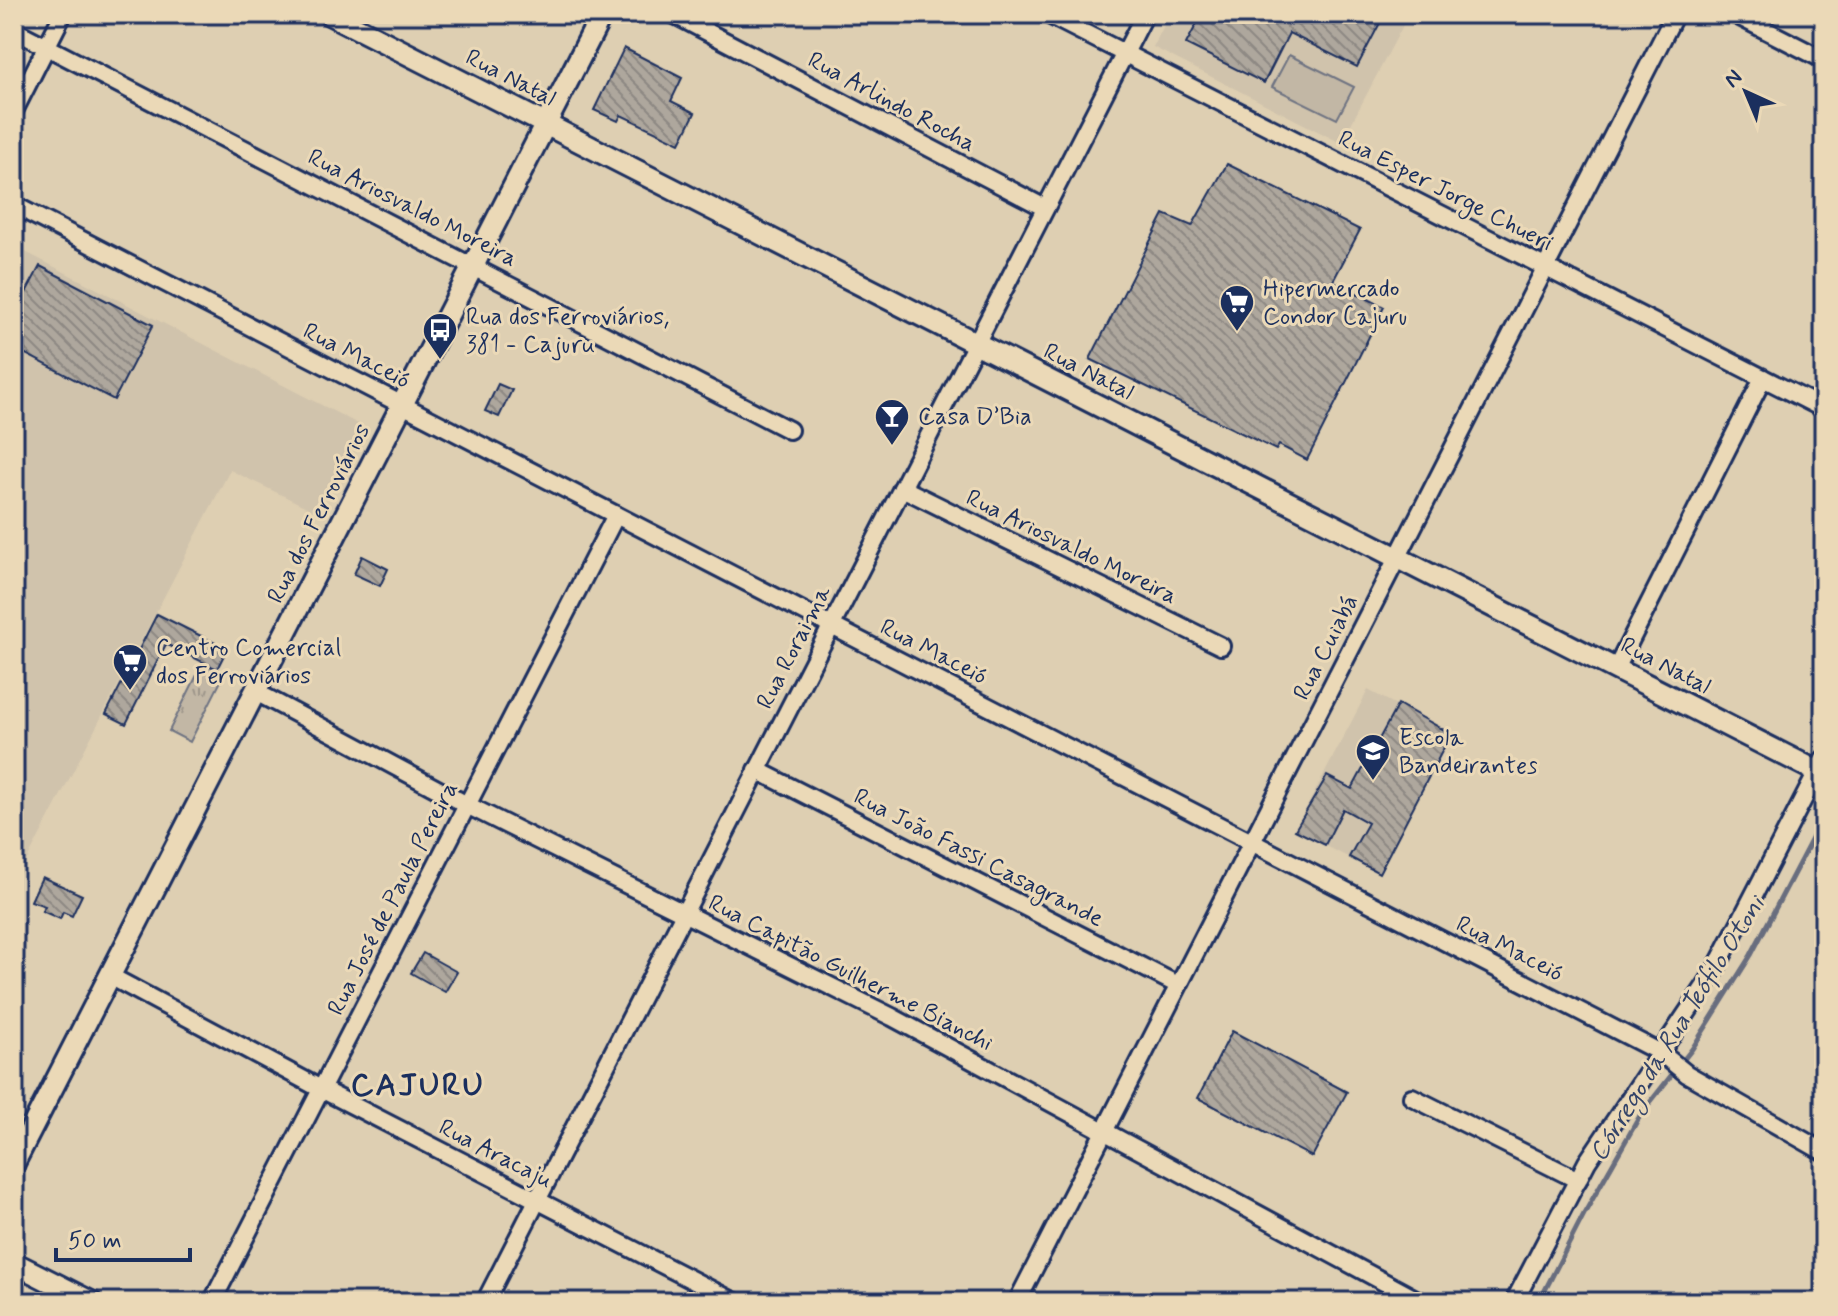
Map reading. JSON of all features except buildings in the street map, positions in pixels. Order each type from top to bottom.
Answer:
[{"type":"street","points":[[14,111],[63,14]]},
{"type":"street","name":"Rua Natal","points":[[329,14],[1616,669],[1822,769]]},
{"type":"street","name":"Rua dos Ferroviários","points":[[14,1163],[602,14]]},
{"type":"street","name":"Rua Arlindo Rocha","points":[[673,14],[1045,208]]},
{"type":"street","name":"Rua Esper Jorge Chueri","points":[[1047,14],[1824,409]]},
{"type":"street","name":"Rua Roraima","points":[[485,1302],[1145,14]]},
{"type":"street","name":"Rua Cuiabá","points":[[1017,1302],[1675,14]]},
{"type":"street","points":[[1734,14],[1824,60]]},
{"type":"street","name":"Rua Ariosvaldo Moreira","points":[[14,30],[789,430]]},
{"type":"street","name":"Rua Maceió","points":[[14,205],[1661,1053],[1687,1074],[1824,1152]]},
{"type":"street","points":[[1616,669],[1763,378]]},
{"type":"street","name":"Rua Ariosvaldo Moreira","points":[[902,488],[1221,646]]},
{"type":"street","name":"Rua José de Paula Pereira","points":[[212,1302],[616,515]]},
{"type":"street","name":"Rua Capitão Guilherme Bianchi","points":[[256,692],[467,805],[892,1017],[1421,1302]]},
{"type":"street","points":[[1514,1302],[1578,1180],[1713,974],[1822,769]]},
{"type":"street","name":"Rua João Fassi Casagrande","points":[[757,770],[1178,985]]},
{"type":"street","name":"Rua Aracaju","points":[[110,976],[321,1089],[735,1302]]},
{"type":"street","points":[[1412,1097],[1578,1180]]},
{"type":"street","points":[[14,1263],[91,1302]]},
{"type":"shaded area","points":[[1170,14],[1409,14],[1341,143],[1153,47]]},
{"type":"shaded area","points":[[14,246],[362,426],[317,512],[230,470],[14,885]]},
{"type":"shaded area","name":"Escola Bandeirantes","points":[[1368,690],[1451,734],[1379,873],[1295,830]]},
{"type":"green space","points":[[1289,55],[1354,87],[1337,119],[1272,87]]},
{"type":"green space","points":[[203,663],[225,673],[190,742],[169,731]]},
{"type":"waterway","name":"Córrego da Rua Teófilo Otoni","points":[[1539,1302],[1584,1214],[1641,1114],[1692,1049],[1751,955],[1824,816]]},
{"type":"place","name":"Hipermercado Condor Cajuru","points":[[1237,333]]},
{"type":"place","name":"Rua dos Ferroviários, 381 - Cajuru","points":[[440,361]]},
{"type":"place","name":"Casa D’Bia","points":[[892,447]]},
{"type":"place","name":"Centro Comercial dos Ferroviários","points":[[130,692]]},
{"type":"place","name":"Escola Bandeirantes","points":[[1373,782]]},
{"type":"district","name":"CAJURU","points":[[418,1084]]}]
